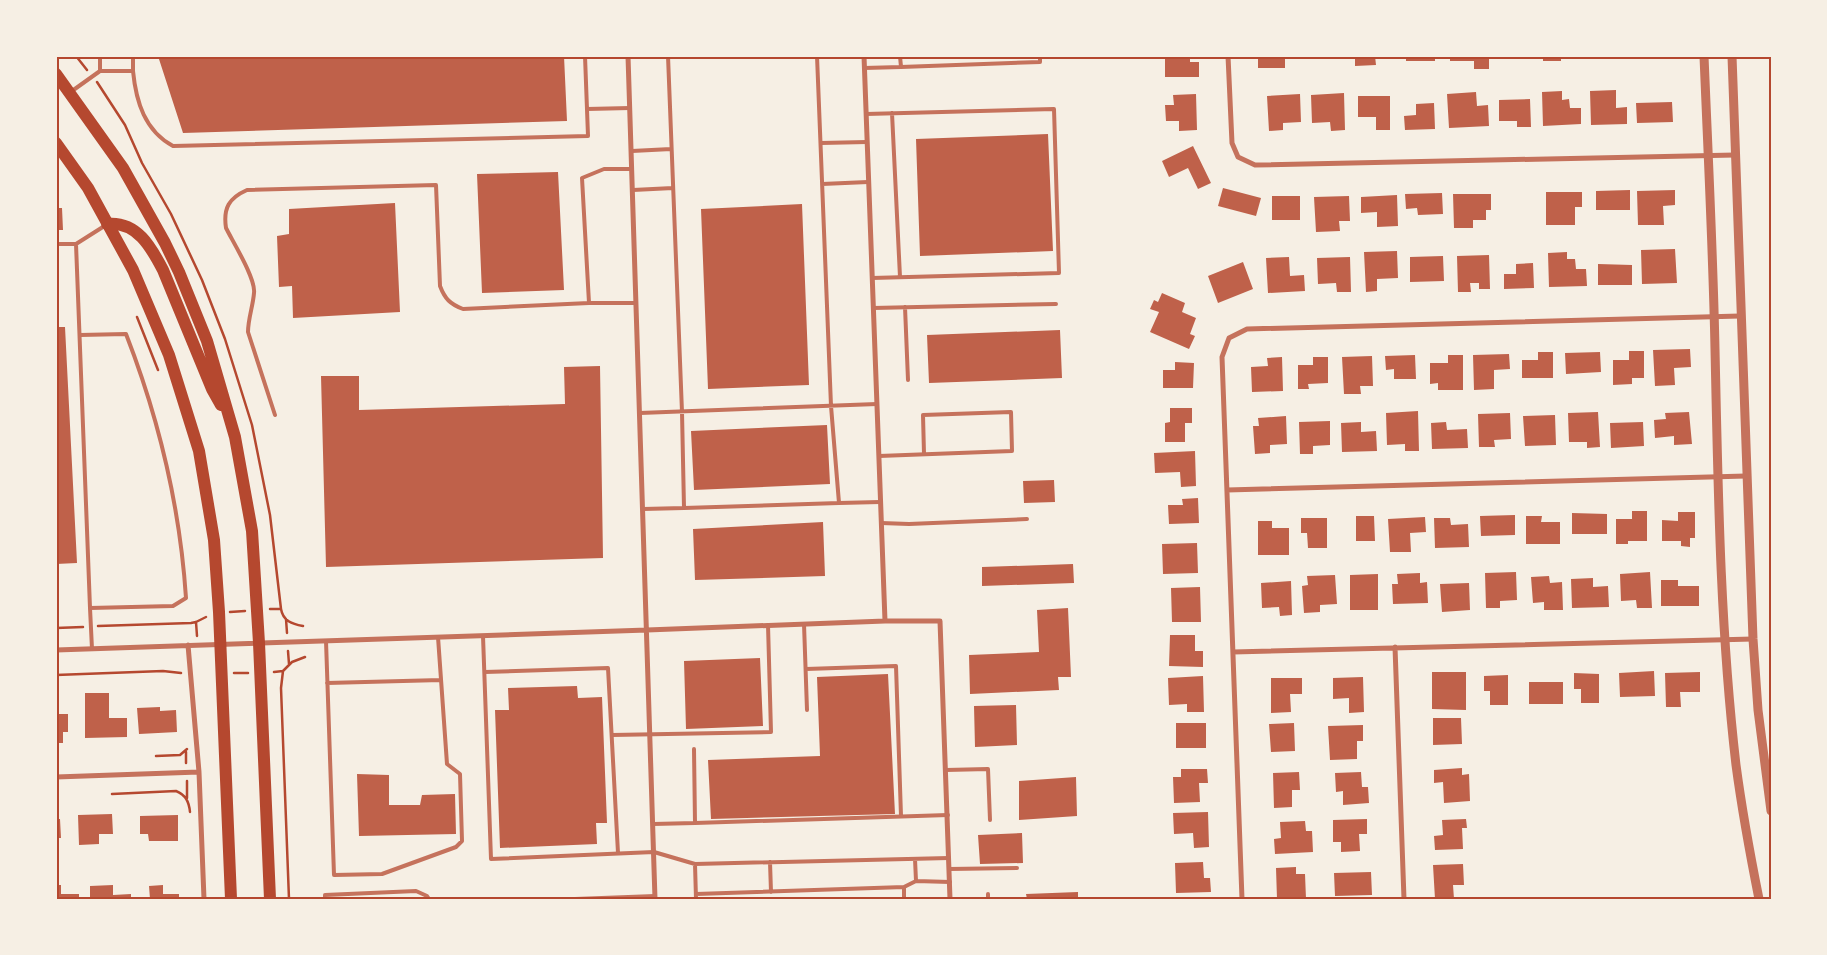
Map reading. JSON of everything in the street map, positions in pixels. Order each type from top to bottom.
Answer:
[{"type":"highway","points":[[56,74],[123,168],[172,257],[208,341],[235,437],[252,531],[259,643],[270,899]]},
{"type":"highway","points":[[56,143],[88,188],[132,270],[169,354],[199,451],[214,540],[222,644],[231,899]]},
{"type":"highway","points":[[107,224],[117,223],[134,231],[145,239],[154,252],[212,389],[230,420]]},
{"type":"street","points":[[628,56],[655,898]]},
{"type":"street","points":[[864,56],[885,621]]},
{"type":"street","points":[[1228,56],[1232,143],[1238,157],[1255,164],[1735,155]]},
{"type":"street","points":[[1704,56],[1718,476],[1726,638],[1736,765],[1759,899]]},
{"type":"street","points":[[1732,56],[1753,639],[1758,710],[1771,811]]},
{"type":"street","points":[[1242,899],[1222,357],[1229,338],[1247,329],[1740,316]]},
{"type":"street","points":[[1227,490],[1746,476]]},
{"type":"street","points":[[56,650],[885,621],[940,621],[950,899]]},
{"type":"street","points":[[1233,652],[1726,638],[1753,639]]},
{"type":"street","points":[[188,645],[199,772],[204,899]]},
{"type":"street","points":[[1395,647],[1404,899]]},
{"type":"street","points":[[56,777],[199,772]]},
{"type":"lane","points":[[100,56],[100,71]]},
{"type":"lane","points":[[133,56],[135,94],[149,125],[161,140],[174,146],[588,136],[585,56]]},
{"type":"lane","points":[[668,56],[684,508]]},
{"type":"lane","points":[[817,56],[831,406],[839,503]]},
{"type":"lane","points":[[900,56],[901,67]]},
{"type":"lane","points":[[864,68],[1040,62],[1040,56]]},
{"type":"lane","points":[[70,92],[100,71],[133,71]]},
{"type":"lane","points":[[587,109],[630,108]]},
{"type":"lane","points":[[866,114],[1054,109],[1059,272],[872,278]]},
{"type":"lane","points":[[892,113],[900,277]]},
{"type":"lane","points":[[821,143],[867,142]]},
{"type":"lane","points":[[632,151],[672,150]]},
{"type":"lane","points":[[589,304],[582,178],[604,169],[632,169]]},
{"type":"lane","points":[[822,184],[868,182]]},
{"type":"lane","points":[[276,415],[248,332],[248,319],[254,292],[253,282],[226,228],[225,218],[228,205],[236,195],[247,190],[436,185],[440,286],[444,297],[452,304],[463,309],[636,303]]},
{"type":"lane","points":[[633,190],[673,188]]},
{"type":"lane","points":[[56,244],[76,244],[107,224]]},
{"type":"lane","points":[[76,244],[92,649]]},
{"type":"lane","points":[[873,308],[1056,304]]},
{"type":"lane","points":[[906,307],[908,380]]},
{"type":"lane","points":[[80,335],[126,334],[143,379],[168,469],[182,550],[186,598],[173,606],[90,608]]},
{"type":"lane","points":[[640,413],[877,404]]},
{"type":"lane","points":[[879,456],[1012,451],[1010,412],[922,415],[924,454]]},
{"type":"lane","points":[[643,509],[880,502]]},
{"type":"lane","points":[[881,523],[910,524],[1027,519]]},
{"type":"lane","points":[[804,624],[807,710]]},
{"type":"lane","points":[[612,735],[771,732],[768,625]]},
{"type":"lane","points":[[483,636],[492,859],[654,852],[695,864],[949,858]]},
{"type":"lane","points":[[326,640],[334,875],[382,874],[456,847],[462,840],[460,774],[446,764],[438,637]]},
{"type":"lane","points":[[806,669],[896,666],[901,816]]},
{"type":"lane","points":[[485,672],[608,668],[618,853]]},
{"type":"lane","points":[[327,683],[441,680]]},
{"type":"lane","points":[[694,750],[696,823]]},
{"type":"lane","points":[[946,770],[988,769],[990,820]]},
{"type":"lane","points":[[653,824],[948,815]]},
{"type":"lane","points":[[915,859],[916,881]]},
{"type":"lane","points":[[770,862],[771,892]]},
{"type":"lane","points":[[695,864],[696,896],[904,887],[916,881],[950,882]]},
{"type":"lane","points":[[950,868],[1017,868]]},
{"type":"lane","points":[[904,887],[904,899]]},
{"type":"lane","points":[[325,899],[325,895],[416,891],[427,896],[429,899]]},
{"type":"lane","points":[[575,899],[655,898]]},
{"type":"path","points":[[280,608],[286,620],[304,626]]},
{"type":"path","points":[[56,628],[196,622],[203,619],[206,613]]},
{"type":"path","points":[[56,675],[163,671],[176,672],[182,674],[185,678]]},
{"type":"path","points":[[283,671],[281,688],[289,899]]},
{"type":"path","points":[[156,756],[180,755],[186,752],[189,746]]},
{"type":"path","points":[[112,794],[168,791],[180,793],[188,801],[190,817]]},
{"type":"building","points":[[158,56],[564,56],[567,121],[183,133]]},
{"type":"building","points":[[1165,56],[1190,56],[1190,62],[1199,62],[1199,77],[1165,77]]},
{"type":"building","points":[[1258,56],[1290,56],[1290,58],[1285,58],[1285,68],[1258,68]]},
{"type":"building","points":[[1355,56],[1375,56],[1376,65],[1355,66]]},
{"type":"building","points":[[1406,56],[1435,56],[1435,61],[1406,61]]},
{"type":"building","points":[[1450,56],[1489,56],[1489,69],[1474,69],[1474,61],[1450,61]]},
{"type":"building","points":[[1498,56],[1513,56],[1513,59],[1498,59]]},
{"type":"building","points":[[1543,56],[1561,56],[1561,61],[1543,61]]},
{"type":"building","points":[[1592,56],[1623,56],[1623,58],[1592,58]]},
{"type":"building","points":[[1636,56],[1664,56],[1664,58],[1636,59]]},
{"type":"building","points":[[1616,90],[1616,108],[1627,107],[1627,124],[1591,125],[1590,91]]},
{"type":"building","points":[[1562,91],[1562,100],[1569,99],[1570,108],[1581,108],[1581,124],[1543,126],[1542,92]]},
{"type":"building","points":[[1476,92],[1477,106],[1488,105],[1489,126],[1449,128],[1447,94]]},
{"type":"building","points":[[1344,93],[1345,130],[1331,131],[1330,122],[1312,123],[1311,95]]},
{"type":"building","points":[[1196,94],[1197,130],[1179,131],[1179,121],[1166,121],[1165,105],[1174,105],[1173,95]]},
{"type":"building","points":[[1300,94],[1301,122],[1283,123],[1283,130],[1269,131],[1267,96]]},
{"type":"building","points":[[1358,96],[1390,96],[1390,130],[1376,130],[1376,117],[1358,117]]},
{"type":"building","points":[[1530,99],[1531,127],[1517,127],[1517,121],[1499,121],[1499,100]]},
{"type":"building","points":[[1672,102],[1673,122],[1637,123],[1636,103]]},
{"type":"building","points":[[1434,103],[1435,129],[1405,130],[1404,116],[1416,115],[1416,104]]},
{"type":"building","points":[[1048,134],[1053,251],[920,256],[916,139]]},
{"type":"building","points":[[1193,146],[1211,183],[1198,189],[1188,168],[1169,177],[1162,161]]},
{"type":"building","points":[[558,172],[564,290],[482,293],[477,174]]},
{"type":"building","points":[[1223,188],[1261,198],[1256,216],[1218,206]]},
{"type":"building","points":[[1630,190],[1630,210],[1596,210],[1596,191]]},
{"type":"building","points":[[1675,190],[1675,205],[1663,206],[1664,225],[1638,225],[1637,191]]},
{"type":"building","points":[[1546,192],[1582,192],[1582,207],[1575,207],[1575,225],[1546,225]]},
{"type":"building","points":[[1442,193],[1443,214],[1418,215],[1417,208],[1406,209],[1405,194]]},
{"type":"building","points":[[1453,194],[1491,194],[1491,210],[1486,210],[1486,220],[1473,220],[1473,228],[1454,228]]},
{"type":"building","points":[[1397,195],[1398,226],[1377,227],[1377,212],[1361,213],[1361,197]]},
{"type":"building","points":[[1272,196],[1300,196],[1300,220],[1272,220]]},
{"type":"building","points":[[1349,196],[1350,221],[1339,221],[1340,231],[1316,232],[1314,197]]},
{"type":"building","points":[[395,203],[400,312],[293,318],[292,286],[279,287],[277,236],[289,234],[289,209]]},
{"type":"building","points":[[802,204],[809,385],[708,389],[701,209]]},
{"type":"building","points":[[56,208],[62,208],[63,230],[56,230]]},
{"type":"building","points":[[1675,249],[1677,283],[1642,284],[1641,250]]},
{"type":"building","points":[[1397,251],[1398,278],[1377,279],[1377,291],[1366,292],[1364,252]]},
{"type":"building","points":[[1567,252],[1567,259],[1575,259],[1576,269],[1586,269],[1587,286],[1549,287],[1548,253]]},
{"type":"building","points":[[1489,255],[1490,289],[1479,289],[1479,283],[1470,283],[1471,292],[1458,292],[1457,256]]},
{"type":"building","points":[[1443,256],[1444,281],[1410,282],[1410,257]]},
{"type":"building","points":[[1289,257],[1290,276],[1304,275],[1305,291],[1268,293],[1266,258]]},
{"type":"building","points":[[1350,257],[1351,292],[1337,292],[1336,283],[1318,284],[1317,258]]},
{"type":"building","points":[[1243,262],[1253,289],[1218,303],[1208,276]]},
{"type":"building","points":[[1533,263],[1534,288],[1504,289],[1504,274],[1516,274],[1516,264]]},
{"type":"building","points":[[1598,264],[1632,265],[1632,285],[1598,285]]},
{"type":"building","points":[[1162,293],[1185,303],[1182,312],[1196,318],[1190,334],[1195,336],[1189,349],[1150,332],[1159,312],[1150,309],[1154,300],[1158,302]]},
{"type":"building","points":[[56,327],[65,327],[77,563],[56,564]]},
{"type":"building","points":[[1060,330],[1062,378],[929,383],[927,335]]},
{"type":"building","points":[[1690,349],[1691,367],[1674,368],[1675,385],[1655,386],[1653,350]]},
{"type":"building","points":[[1629,351],[1644,351],[1644,378],[1632,378],[1632,384],[1613,385],[1613,360],[1629,360]]},
{"type":"building","points":[[1538,352],[1553,352],[1553,378],[1522,378],[1522,360],[1538,360]]},
{"type":"building","points":[[1600,352],[1601,372],[1566,374],[1565,353]]},
{"type":"building","points":[[1509,354],[1510,369],[1494,370],[1494,389],[1474,390],[1473,355]]},
{"type":"building","points":[[1415,355],[1416,379],[1394,379],[1394,369],[1386,370],[1385,356]]},
{"type":"building","points":[[1448,355],[1463,355],[1463,390],[1438,390],[1438,383],[1430,384],[1430,363],[1448,363]]},
{"type":"building","points":[[1372,356],[1373,386],[1360,386],[1361,394],[1344,394],[1342,357]]},
{"type":"building","points":[[1282,357],[1283,391],[1252,392],[1251,367],[1268,366],[1267,358]]},
{"type":"building","points":[[1313,357],[1328,357],[1328,383],[1308,384],[1309,389],[1298,389],[1298,365],[1313,365]]},
{"type":"building","points":[[1175,362],[1194,363],[1193,388],[1163,388],[1163,370],[1175,370]]},
{"type":"building","points":[[600,366],[603,558],[326,567],[321,376],[359,376],[359,410],[565,404],[564,367]]},
{"type":"building","points":[[1170,408],[1192,408],[1192,423],[1185,423],[1185,442],[1165,442],[1165,423],[1170,422]]},
{"type":"building","points":[[1418,411],[1419,451],[1405,451],[1405,444],[1387,445],[1386,413]]},
{"type":"building","points":[[1598,412],[1600,447],[1587,448],[1587,442],[1569,442],[1568,413]]},
{"type":"building","points":[[1689,412],[1692,444],[1674,445],[1674,436],[1655,438],[1654,420],[1666,419],[1665,413]]},
{"type":"building","points":[[1510,413],[1511,439],[1494,440],[1495,447],[1479,447],[1478,414]]},
{"type":"building","points":[[1555,415],[1556,445],[1525,446],[1523,416]]},
{"type":"building","points":[[1286,416],[1287,444],[1270,445],[1270,453],[1255,454],[1253,426],[1259,426],[1258,418]]},
{"type":"building","points":[[1330,421],[1330,445],[1313,446],[1313,454],[1300,454],[1299,422]]},
{"type":"building","points":[[1361,422],[1361,432],[1376,431],[1377,451],[1342,452],[1341,423]]},
{"type":"building","points":[[1446,422],[1447,430],[1467,429],[1468,448],[1432,449],[1431,423]]},
{"type":"building","points":[[1643,422],[1644,446],[1611,448],[1610,423]]},
{"type":"building","points":[[827,425],[830,484],[694,490],[691,431]]},
{"type":"building","points":[[1195,451],[1196,486],[1181,487],[1180,472],[1155,473],[1154,453]]},
{"type":"building","points":[[1054,480],[1055,502],[1024,503],[1023,481]]},
{"type":"building","points":[[1198,498],[1199,523],[1169,524],[1168,505],[1183,505],[1182,499]]},
{"type":"building","points":[[1632,511],[1647,511],[1647,541],[1628,541],[1628,544],[1616,544],[1616,519],[1632,519]]},
{"type":"building","points":[[1678,512],[1695,512],[1695,538],[1690,538],[1690,547],[1681,546],[1681,541],[1662,541],[1662,520],[1678,521]]},
{"type":"building","points":[[1572,513],[1607,514],[1607,534],[1572,534]]},
{"type":"building","points":[[1515,515],[1515,535],[1481,536],[1480,516]]},
{"type":"building","points":[[1356,516],[1374,516],[1375,541],[1356,541]]},
{"type":"building","points":[[1526,516],[1542,516],[1541,522],[1560,522],[1560,544],[1526,544]]},
{"type":"building","points":[[1425,517],[1426,532],[1410,533],[1411,552],[1390,552],[1388,519]]},
{"type":"building","points":[[1301,518],[1327,518],[1327,548],[1308,548],[1307,533],[1301,533]]},
{"type":"building","points":[[1434,518],[1450,518],[1451,525],[1468,524],[1469,547],[1435,548]]},
{"type":"building","points":[[1258,521],[1272,521],[1272,528],[1289,528],[1289,555],[1258,555]]},
{"type":"building","points":[[823,522],[825,576],[695,580],[693,529]]},
{"type":"building","points":[[1197,543],[1198,573],[1163,574],[1162,544]]},
{"type":"building","points":[[1073,564],[1074,583],[982,586],[982,567]]},
{"type":"building","points":[[1516,572],[1517,600],[1500,601],[1500,608],[1486,608],[1485,573]]},
{"type":"building","points":[[1650,572],[1652,608],[1637,608],[1636,600],[1621,601],[1620,574]]},
{"type":"building","points":[[1420,573],[1420,583],[1427,582],[1428,603],[1393,604],[1392,584],[1398,584],[1397,574]]},
{"type":"building","points":[[1378,574],[1378,610],[1350,610],[1350,575]]},
{"type":"building","points":[[1335,575],[1337,604],[1320,605],[1320,612],[1304,613],[1302,586],[1308,585],[1307,576]]},
{"type":"building","points":[[1549,576],[1550,583],[1562,582],[1563,610],[1544,610],[1544,602],[1533,603],[1531,577]]},
{"type":"building","points":[[1593,578],[1593,587],[1608,586],[1609,607],[1572,608],[1571,579]]},
{"type":"building","points":[[1661,580],[1678,580],[1678,586],[1699,586],[1699,606],[1661,606]]},
{"type":"building","points":[[1291,581],[1292,615],[1280,616],[1279,607],[1262,608],[1261,583]]},
{"type":"building","points":[[1469,583],[1470,610],[1442,612],[1440,584]]},
{"type":"building","points":[[1200,587],[1201,622],[1172,622],[1171,588]]},
{"type":"building","points":[[1068,608],[1071,677],[1058,677],[1059,690],[970,694],[969,655],[1039,652],[1037,610]]},
{"type":"building","points":[[1170,635],[1195,635],[1195,651],[1203,651],[1203,667],[1169,666]]},
{"type":"building","points":[[760,658],[763,726],[686,729],[684,661]]},
{"type":"building","points":[[1654,671],[1655,696],[1620,697],[1619,673]]},
{"type":"building","points":[[1432,672],[1466,672],[1466,710],[1432,709]]},
{"type":"building","points":[[1700,672],[1700,692],[1680,692],[1681,707],[1666,707],[1665,673]]},
{"type":"building","points":[[1574,673],[1599,674],[1599,703],[1581,703],[1581,689],[1574,689]]},
{"type":"building","points":[[888,674],[895,814],[711,819],[708,760],[820,756],[817,677]]},
{"type":"building","points":[[1508,675],[1508,705],[1490,705],[1490,691],[1484,691],[1484,676]]},
{"type":"building","points":[[1203,676],[1204,712],[1187,712],[1187,704],[1169,705],[1168,678]]},
{"type":"building","points":[[1363,677],[1364,712],[1349,713],[1349,698],[1333,699],[1333,678]]},
{"type":"building","points":[[1271,678],[1302,678],[1302,694],[1290,694],[1291,712],[1271,713]]},
{"type":"building","points":[[1529,682],[1563,682],[1563,704],[1529,704]]},
{"type":"building","points":[[577,686],[578,698],[602,697],[607,823],[596,823],[597,844],[500,848],[495,710],[509,710],[508,688]]},
{"type":"building","points":[[85,693],[109,693],[109,718],[127,718],[127,737],[85,738]]},
{"type":"building","points":[[1016,705],[1017,745],[975,747],[974,706]]},
{"type":"building","points":[[160,707],[160,711],[176,710],[177,732],[139,734],[137,708]]},
{"type":"building","points":[[56,714],[68,714],[68,732],[63,732],[63,743],[56,743]]},
{"type":"building","points":[[1433,718],[1461,718],[1462,744],[1433,745]]},
{"type":"building","points":[[1176,723],[1206,723],[1206,748],[1176,748]]},
{"type":"building","points":[[1294,723],[1295,751],[1271,752],[1269,724]]},
{"type":"building","points":[[1363,725],[1363,741],[1357,741],[1357,759],[1330,760],[1328,726]]},
{"type":"building","points":[[1462,768],[1462,775],[1469,774],[1470,801],[1444,803],[1443,782],[1434,783],[1434,770]]},
{"type":"building","points":[[1181,769],[1207,769],[1208,783],[1199,783],[1200,802],[1174,803],[1173,777],[1181,777]]},
{"type":"building","points":[[1299,772],[1300,790],[1292,790],[1292,807],[1274,808],[1273,773]]},
{"type":"building","points":[[1361,772],[1362,787],[1368,787],[1369,803],[1343,805],[1343,791],[1336,792],[1335,773]]},
{"type":"building","points":[[357,774],[389,775],[389,805],[420,805],[422,795],[455,794],[456,834],[359,836]]},
{"type":"building","points":[[1076,777],[1077,816],[1019,820],[1019,781]]},
{"type":"building","points":[[1208,812],[1209,847],[1194,848],[1193,833],[1174,834],[1173,813]]},
{"type":"building","points":[[112,814],[113,834],[99,834],[99,844],[79,845],[78,815]]},
{"type":"building","points":[[178,815],[178,841],[149,841],[148,834],[140,834],[140,816]]},
{"type":"building","points":[[56,819],[60,819],[61,838],[56,838]]},
{"type":"building","points":[[1367,819],[1367,834],[1359,834],[1360,851],[1341,852],[1341,842],[1333,842],[1333,820]]},
{"type":"building","points":[[1466,819],[1467,828],[1462,828],[1463,849],[1435,850],[1434,836],[1443,835],[1442,820]]},
{"type":"building","points":[[1305,821],[1306,831],[1312,831],[1313,852],[1275,854],[1274,839],[1281,838],[1280,822]]},
{"type":"building","points":[[1022,833],[1023,863],[980,864],[978,835]]},
{"type":"building","points":[[1203,862],[1204,878],[1210,878],[1211,892],[1176,893],[1175,863]]},
{"type":"building","points":[[1463,864],[1464,885],[1453,885],[1454,899],[1435,899],[1433,865]]},
{"type":"building","points":[[1296,867],[1296,874],[1305,874],[1306,899],[1277,899],[1276,868]]},
{"type":"building","points":[[1371,872],[1372,895],[1335,896],[1334,873]]},
{"type":"building","points":[[56,885],[61,885],[61,894],[79,894],[79,899],[56,899]]},
{"type":"building","points":[[113,885],[113,895],[131,894],[131,899],[90,899],[90,886]]},
{"type":"building","points":[[163,885],[163,894],[179,894],[179,899],[150,899],[149,886]]},
{"type":"building","points":[[1078,892],[1078,899],[1027,899],[1026,894]]}]
